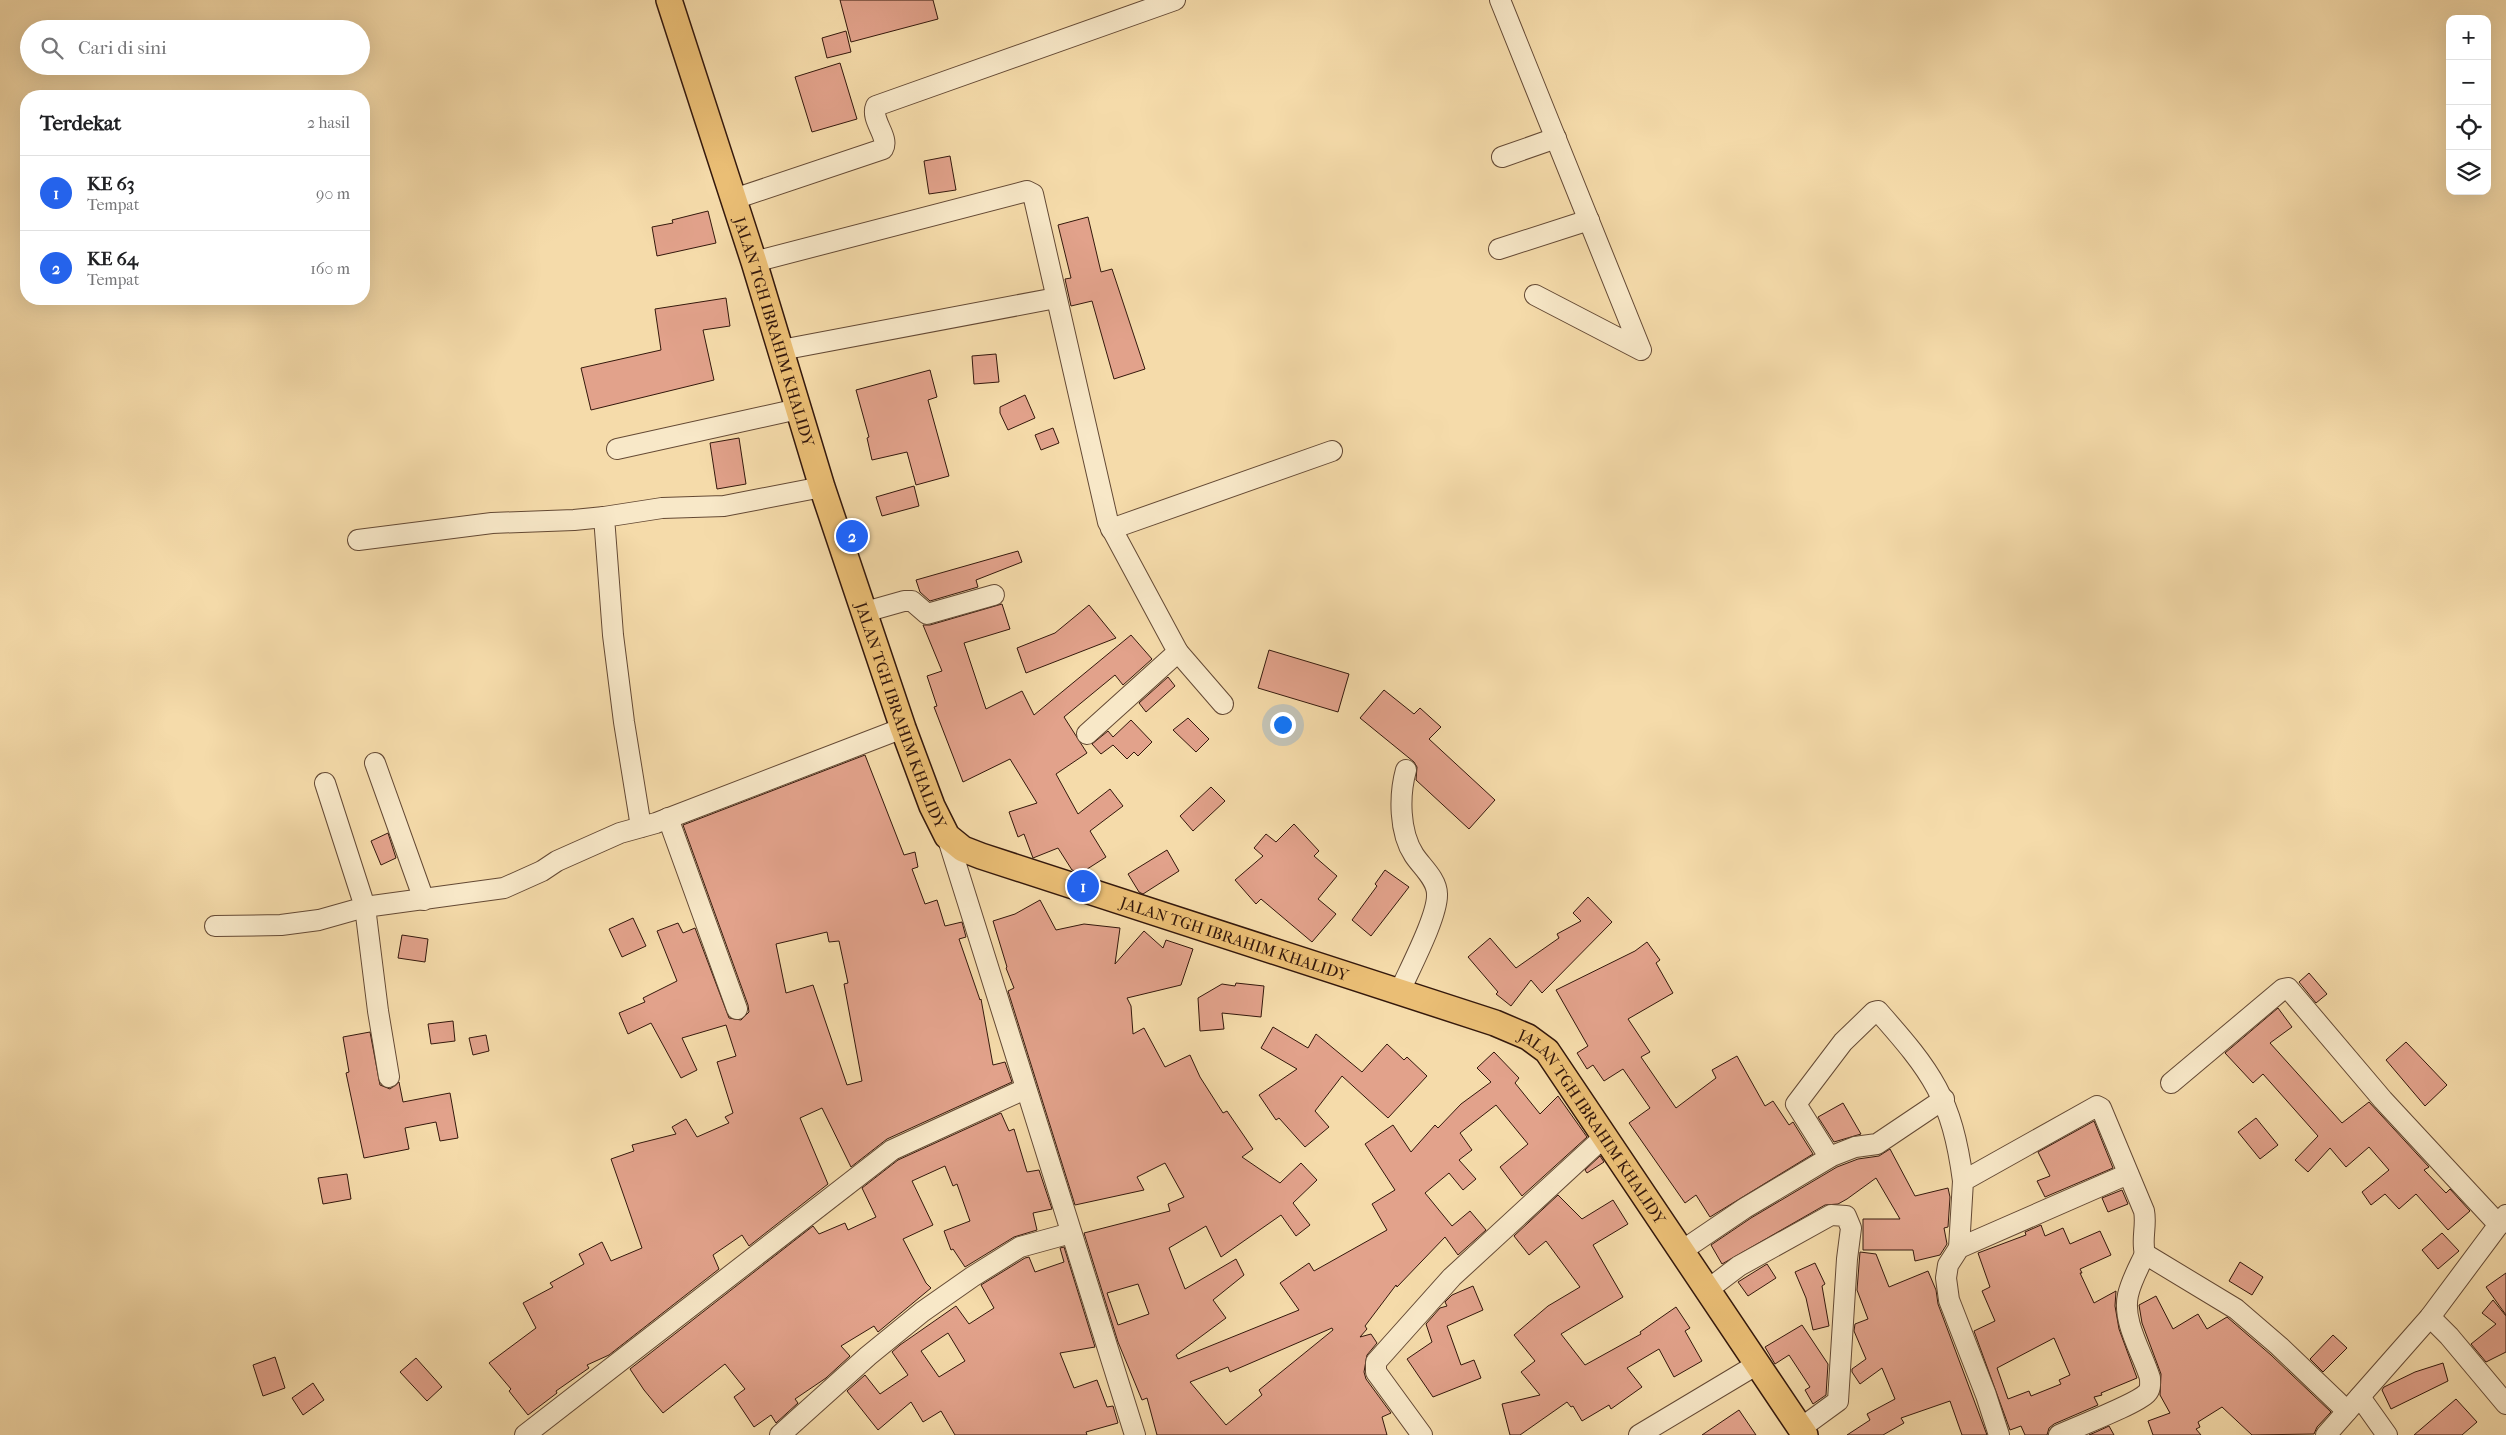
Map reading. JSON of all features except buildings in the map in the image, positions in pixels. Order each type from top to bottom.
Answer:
[{"type":"main road","name":"JALAN TGH IBRAHIM KHALIDY","points":[[669,0],[754,262],[822,487],[903,728],[932,806],[947,836],[963,849],[981,856],[1495,1023],[1528,1037],[1547,1052],[1706,1291],[1803,1432]]},
{"type":"street","points":[[734,199],[883,149],[885,144],[874,112],[876,106],[1175,0]]},
{"type":"street","points":[[1500,0],[1641,350],[1535,294]]},
{"type":"street","points":[[1502,157],[1556,138]]},
{"type":"street","points":[[754,262],[1027,191],[1033,194],[1111,529],[1178,652],[1223,704]]},
{"type":"street","points":[[1500,249],[1589,220]]},
{"type":"street","points":[[781,350],[1056,298]]},
{"type":"street","points":[[617,449],[798,409]]},
{"type":"street","points":[[1111,529],[1332,450]]},
{"type":"street","points":[[358,540],[492,523],[574,520],[662,508],[724,506],[822,487]]},
{"type":"street","points":[[604,516],[613,635],[624,722],[641,827]]},
{"type":"street","points":[[865,612],[904,601],[912,601],[927,614],[994,595]]},
{"type":"street","points":[[1087,734],[1178,652]]},
{"type":"street","points":[[215,926],[281,924],[319,920],[365,907],[504,888],[580,850],[620,833],[668,818],[903,728]]},
{"type":"street","points":[[375,763],[424,900]]},
{"type":"street","points":[[1399,993],[1436,904],[1437,892],[1408,844],[1402,812],[1402,784],[1406,770]]},
{"type":"street","points":[[325,783],[365,907],[378,1011],[389,1077]]},
{"type":"street","points":[[668,818],[737,1009]]},
{"type":"street","points":[[947,836],[1071,1233],[1129,1433]]},
{"type":"street","points":[[2171,1083],[2283,988],[2288,988],[2383,1100],[2503,1220],[2430,1317],[2381,1370],[2326,1435]]},
{"type":"street","points":[[1828,1155],[1796,1104],[1843,1042],[1874,1012],[1878,1011],[1925,1066],[1944,1099],[1954,1130],[1963,1181],[1959,1248],[1948,1265],[1946,1278],[1948,1300],[1986,1395],[1999,1435]]},
{"type":"street","points":[[525,1435],[547,1427],[892,1150],[1025,1089]]},
{"type":"street","points":[[1680,1252],[1745,1208],[1832,1156],[1856,1147],[1877,1144],[1944,1099]]},
{"type":"street","points":[[1963,1181],[2097,1106],[2101,1108],[2128,1174],[2145,1219],[2143,1247],[2145,1254],[2128,1293],[2126,1305],[2131,1329],[2150,1378],[2150,1386],[2147,1393],[2131,1403],[2059,1435]]},
{"type":"street","points":[[1422,1435],[1376,1372],[1374,1368],[1376,1362],[1452,1277],[1604,1137]]},
{"type":"street","points":[[1959,1248],[2128,1174]]},
{"type":"street","points":[[1706,1291],[1739,1266],[1792,1239],[1824,1218],[1831,1215],[1846,1216],[1852,1228],[1847,1259],[1838,1401],[1803,1432]]},
{"type":"street","points":[[780,1435],[868,1356],[922,1312],[972,1277],[1020,1247],[1071,1233]]},
{"type":"street","points":[[2145,1254],[2236,1309],[2279,1346],[2353,1404],[2387,1435]]},
{"type":"street","points":[[2430,1317],[2506,1404]]},
{"type":"street","points":[[1639,1435],[1756,1365]]},
{"type":"place","name":"KE 64","points":[[852,536]]},
{"type":"place","name":"KE 63","points":[[1083,886]]}]
